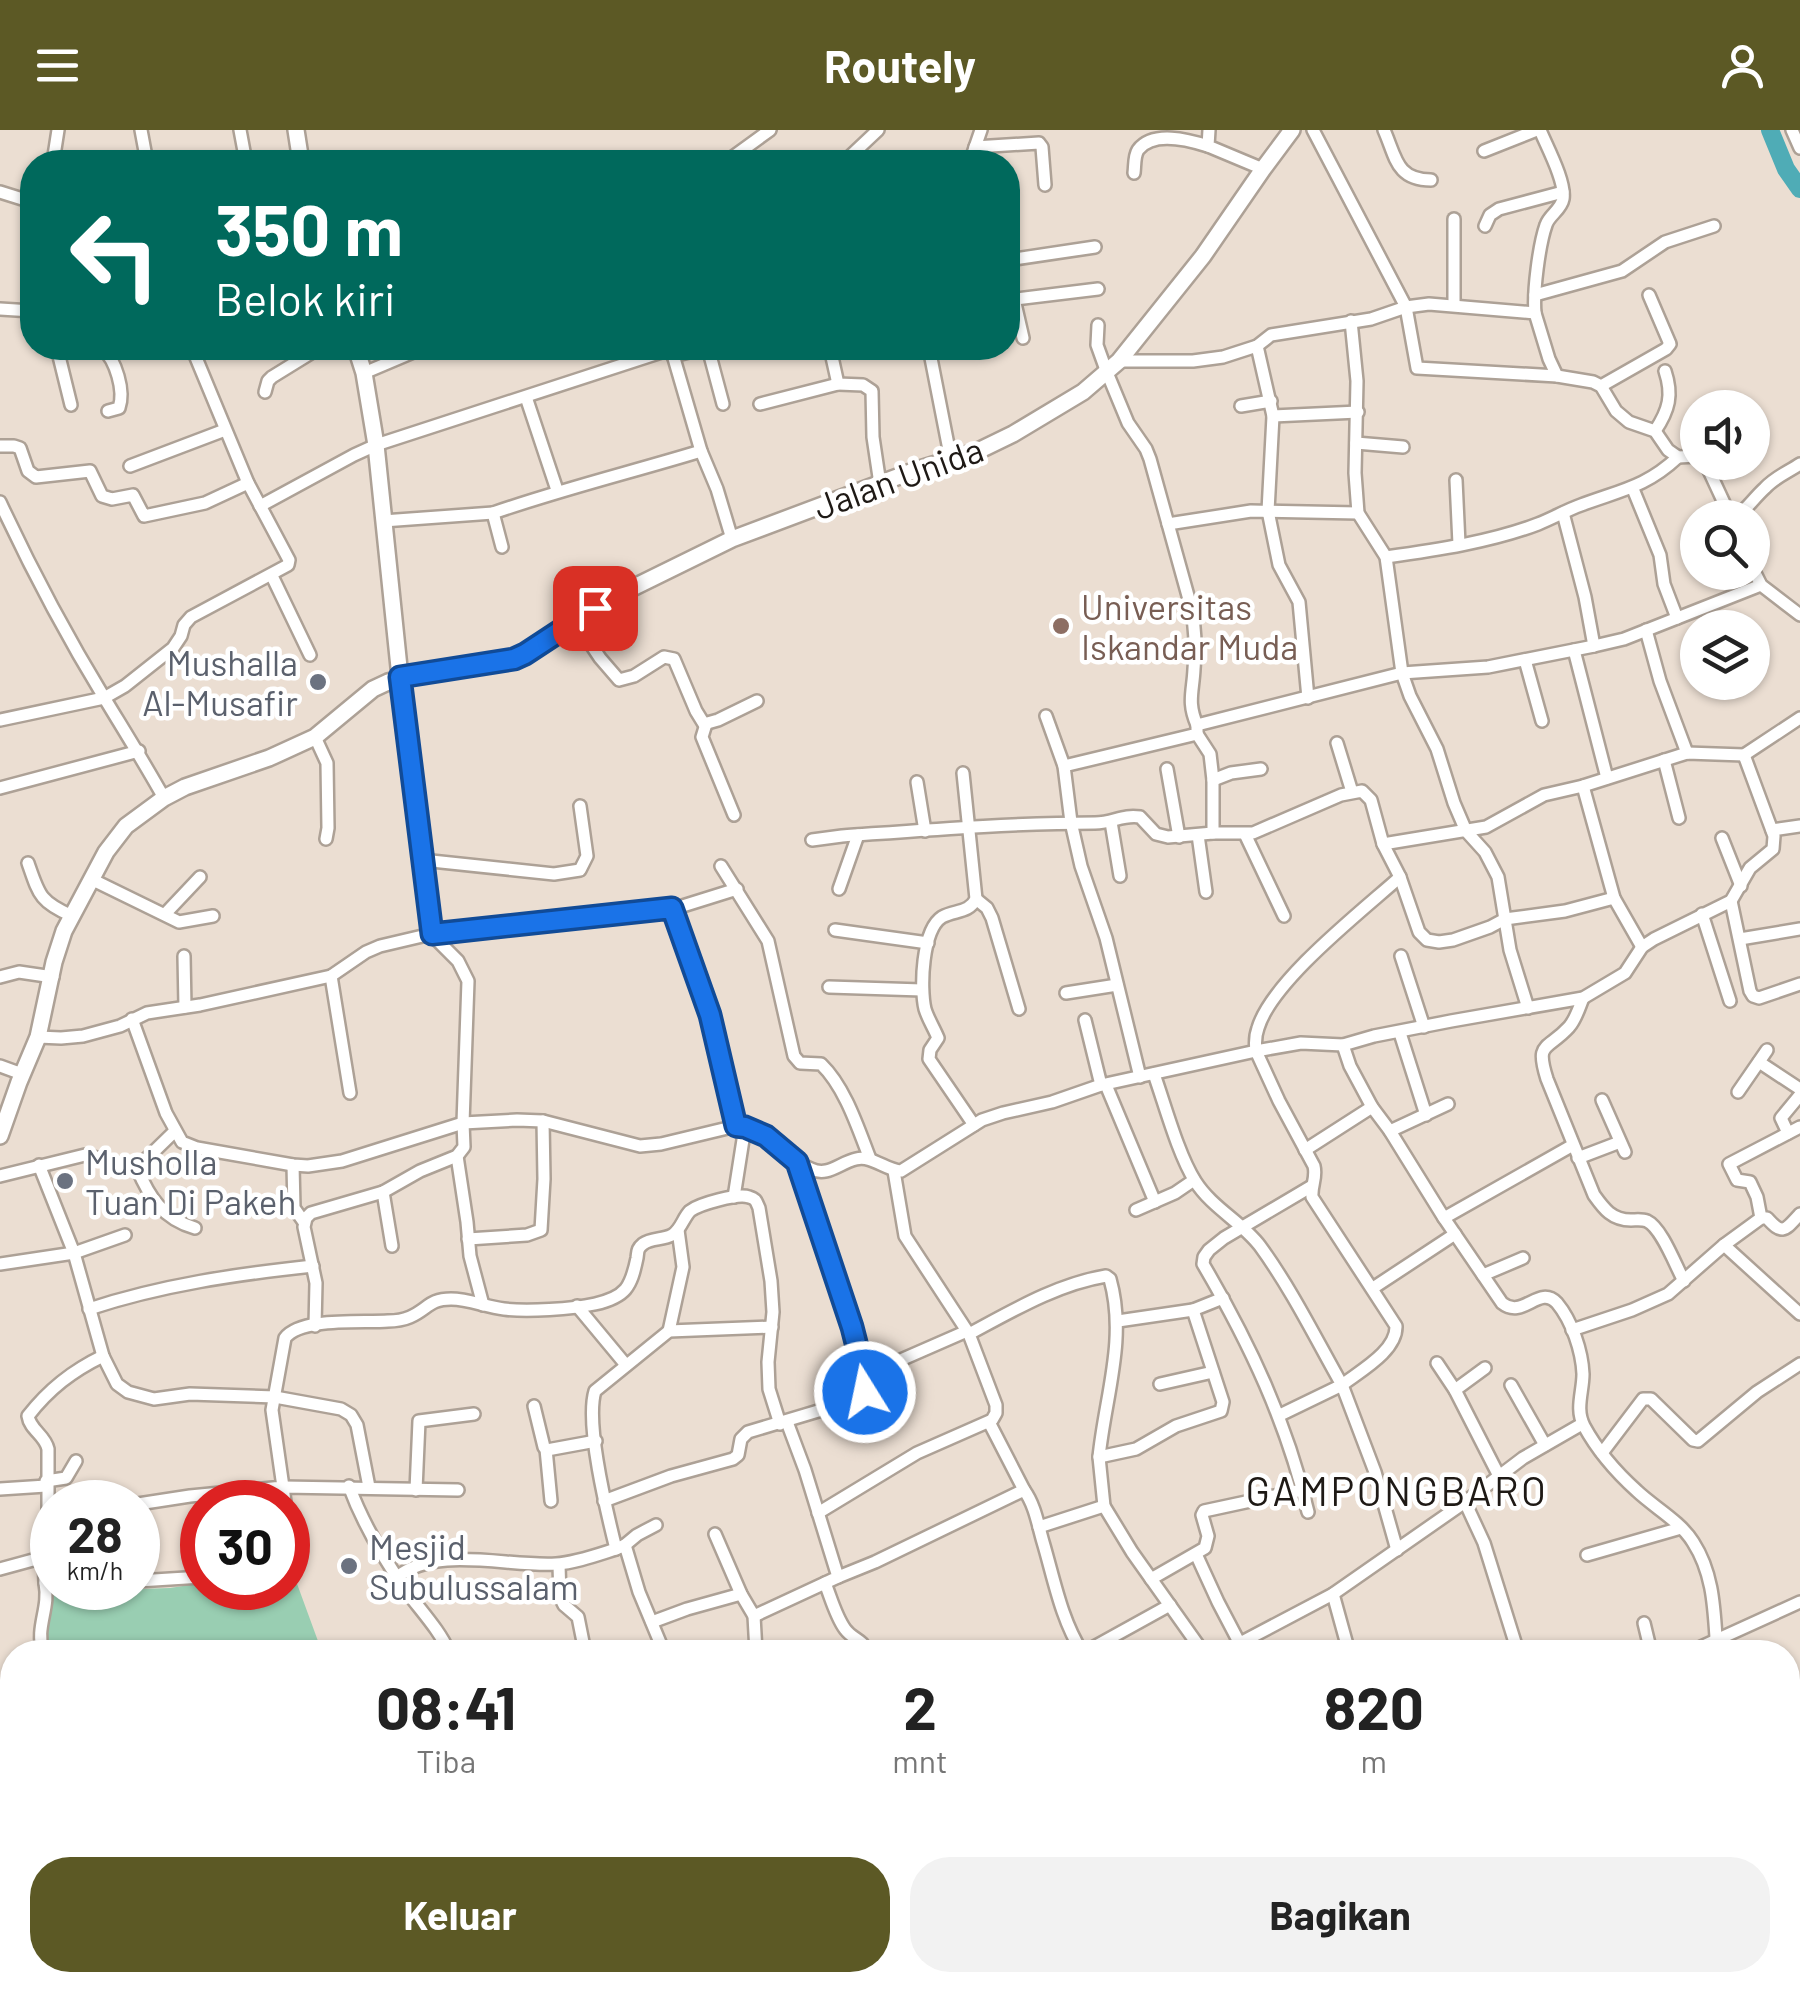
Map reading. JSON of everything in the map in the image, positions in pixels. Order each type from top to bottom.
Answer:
[{"type":"street","points":[[857,150],[878,130]]},
{"type":"street","points":[[973,150],[980,130]]},
{"type":"street","points":[[1208,130],[1208,146]]},
{"type":"street","name":"Jalan Unida","points":[[400,677],[514,659],[574,619],[732,539],[978,451],[1082,392],[1113,365],[1203,256],[1292,130]]},
{"type":"street","points":[[1312,130],[1406,308],[1417,368],[1487,370],[1593,382],[1602,386],[1624,419],[1655,431],[1678,457],[1663,472],[1633,489],[1522,529],[1386,557]]},
{"type":"street","points":[[1384,130],[1406,175],[1431,180]]},
{"type":"street","points":[[1484,151],[1539,130],[1563,192],[1560,208],[1547,219],[1535,295],[1535,313],[1557,376]]},
{"type":"street","points":[[1792,130],[1800,148]]},
{"type":"street","points":[[741,150],[766,131]]},
{"type":"street","points":[[1134,174],[1139,148],[1164,138],[1186,139],[1263,168]]},
{"type":"street","points":[[974,147],[1039,143],[1045,185]]},
{"type":"street","points":[[1485,226],[1499,210],[1563,192]]},
{"type":"street","points":[[1454,219],[1454,305]]},
{"type":"street","points":[[1535,295],[1622,271],[1665,242],[1714,226]]},
{"type":"street","points":[[1020,258],[1096,247]]},
{"type":"street","points":[[1020,298],[1098,289]]},
{"type":"street","points":[[1602,386],[1670,344],[1649,295]]},
{"type":"street","points":[[1113,365],[1222,357],[1257,346],[1271,335],[1370,320],[1429,304],[1535,313]]},
{"type":"street","points":[[1351,322],[1358,412],[1358,513],[1386,557],[1402,673],[1410,696],[1437,749],[1466,831],[1492,864],[1501,887],[1510,950],[1528,1008]]},
{"type":"street","points":[[1020,326],[1024,338]]},
{"type":"street","points":[[1098,326],[1097,346],[1113,365],[1128,423],[1146,449],[1194,619],[1190,702],[1197,729],[1210,754],[1213,833]]},
{"type":"street","points":[[1257,346],[1273,416],[1268,511],[1281,572],[1299,602],[1308,698]]},
{"type":"street","points":[[61,360],[71,405]]},
{"type":"street","points":[[108,411],[119,408],[122,396],[112,360]]},
{"type":"street","points":[[0,720],[104,698],[174,648],[191,617],[272,576],[290,562],[248,484],[197,360]]},
{"type":"street","points":[[266,392],[272,377],[300,360]]},
{"type":"street","points":[[304,1222],[311,1213],[383,1192],[457,1156],[465,1144],[468,981],[463,967],[432,934],[376,445],[360,360]]},
{"type":"street","points":[[364,373],[395,360]]},
{"type":"street","points":[[260,506],[376,445],[643,360]]},
{"type":"street","points":[[675,360],[732,539]]},
{"type":"street","points":[[710,360],[723,404]]},
{"type":"street","points":[[833,360],[838,384]]},
{"type":"street","points":[[931,360],[952,460]]},
{"type":"street","points":[[1655,431],[1664,417],[1670,392],[1665,372]]},
{"type":"street","points":[[760,404],[838,384],[863,385],[872,391],[880,484]]},
{"type":"street","points":[[526,397],[558,490]]},
{"type":"street","points":[[1241,406],[1271,401]]},
{"type":"street","points":[[1273,416],[1358,412]]},
{"type":"street","points":[[130,466],[225,430]]},
{"type":"street","points":[[1356,443],[1403,447]]},
{"type":"street","points":[[0,446],[20,448],[28,471],[36,477],[90,471],[102,496],[112,499],[134,495],[144,516],[205,503],[248,484]]},
{"type":"street","points":[[384,521],[494,513],[558,490],[701,451]]},
{"type":"street","points":[[1754,500],[1765,487],[1800,464]]},
{"type":"street","points":[[1456,480],[1459,544]]},
{"type":"street","points":[[1633,489],[1660,555],[1664,584],[1676,618]]},
{"type":"street","points":[[0,502],[60,619],[164,798]]},
{"type":"street","points":[[494,513],[502,547]]},
{"type":"street","points":[[1168,524],[1226,513],[1358,513]]},
{"type":"street","points":[[1563,513],[1594,646]]},
{"type":"street","points":[[272,576],[310,656]]},
{"type":"street","points":[[1064,766],[1402,673],[1488,668],[1594,646],[1748,590]]},
{"type":"street","points":[[1768,590],[1800,615]]},
{"type":"street","points":[[574,619],[619,680],[634,676],[664,656],[674,659],[696,711],[706,724]]},
{"type":"street","points":[[1646,630],[1687,752]]},
{"type":"street","points":[[1574,650],[1607,778]]},
{"type":"street","points":[[1525,660],[1542,721]]},
{"type":"street","points":[[0,1136],[38,1037],[59,945],[90,879],[126,826],[185,787],[279,754],[314,737],[373,690],[400,677]]},
{"type":"street","points":[[734,815],[702,737],[706,724],[757,701]]},
{"type":"street","points":[[1046,716],[1064,766],[1071,822],[1140,1077]]},
{"type":"street","points":[[1383,844],[1498,822],[1544,795],[1687,752],[1744,755],[1800,718]]},
{"type":"street","points":[[314,737],[328,762],[326,838]]},
{"type":"street","points":[[1337,743],[1352,792]]},
{"type":"street","points":[[0,788],[139,751]]},
{"type":"street","points":[[132,1019],[175,1132],[189,1146],[308,1166],[342,1160],[463,1123],[543,1121],[640,1146],[740,1126],[766,1136],[814,1171],[870,1159],[894,1171],[905,1170],[992,1116],[1104,1085],[1256,1051],[1311,1043],[1342,1045],[1584,998],[1625,973],[1642,947],[1731,902],[1750,868],[1773,849],[1772,830],[1744,755]]},
{"type":"street","points":[[1664,760],[1679,818]]},
{"type":"street","points":[[1168,769],[1178,837]]},
{"type":"street","points":[[1213,780],[1230,773],[1261,769]]},
{"type":"street","points":[[963,773],[976,900],[970,908],[942,918],[934,927],[922,990],[937,1035],[929,1059],[974,1125]]},
{"type":"street","points":[[917,782],[925,831]]},
{"type":"street","points":[[1583,786],[1614,898],[1642,947]]},
{"type":"street","points":[[812,840],[1111,822],[1124,816],[1144,820],[1156,834],[1246,834],[1341,794],[1362,791],[1371,800],[1383,844],[1400,877],[1419,932],[1427,940],[1452,940],[1505,918],[1566,911],[1614,898]]},
{"type":"street","points":[[422,860],[554,874],[580,870],[587,856],[580,806]]},
{"type":"street","points":[[1111,822],[1120,876]]},
{"type":"street","points":[[1772,830],[1800,826]]},
{"type":"street","points":[[1246,834],[1284,916]]},
{"type":"street","points":[[840,888],[858,835]]},
{"type":"street","points":[[1198,835],[1206,892]]},
{"type":"street","points":[[1722,838],[1741,886]]},
{"type":"street","points":[[28,863],[44,900],[72,916]]},
{"type":"street","points":[[721,866],[768,941],[794,1056],[800,1062],[820,1064],[828,1071],[870,1159]]},
{"type":"street","points":[[166,913],[200,877]]},
{"type":"street","points":[[1280,1416],[1342,1385],[1387,1349],[1395,1337],[1396,1326],[1314,1200],[1312,1186],[1316,1174],[1256,1051],[1258,1026],[1279,992],[1304,964],[1400,877]]},
{"type":"street","points":[[90,879],[180,922],[213,916]]},
{"type":"street","points":[[38,1037],[83,1036],[147,1013],[332,976],[380,946],[432,934],[672,908],[737,889]]},
{"type":"street","points":[[976,900],[992,918],[1018,1009]]},
{"type":"street","points":[[1731,902],[1753,996],[1759,998],[1800,984]]},
{"type":"street","points":[[672,908],[710,1015],[740,1126],[734,1197]]},
{"type":"street","points":[[1702,914],[1730,1000]]},
{"type":"street","points":[[1740,939],[1800,929]]},
{"type":"street","points":[[836,930],[928,943]]},
{"type":"street","points":[[184,956],[184,1007]]},
{"type":"street","points":[[1401,956],[1424,1027]]},
{"type":"street","points":[[0,977],[18,972],[52,978]]},
{"type":"street","points":[[332,976],[350,1093]]},
{"type":"street","points":[[1066,993],[1116,984]]},
{"type":"street","points":[[829,987],[922,990]]},
{"type":"street","points":[[1584,998],[1572,1023],[1548,1044],[1541,1056],[1547,1079],[1594,1195],[1605,1210],[1625,1220],[1645,1220],[1651,1224],[1684,1282]]},
{"type":"street","points":[[1085,1020],[1104,1085],[1155,1202]]},
{"type":"street","points":[[1400,1032],[1426,1114]]},
{"type":"street","points":[[1342,1045],[1372,1107],[1502,1303],[1508,1308],[1520,1308],[1545,1297],[1554,1300],[1572,1330],[1582,1372],[1582,1424],[1602,1454],[1636,1491],[1693,1541],[1710,1582],[1715,1640]]},
{"type":"street","points":[[1738,1092],[1768,1050]]},
{"type":"street","points":[[1759,1062],[1800,1092],[1781,1118],[1788,1134]]},
{"type":"street","points":[[0,1066],[22,1074]]},
{"type":"street","points":[[1154,1074],[1194,1180],[1258,1244],[1342,1385],[1375,1472],[1397,1550]]},
{"type":"street","points":[[1578,1158],[1622,1148],[1602,1100]]},
{"type":"street","points":[[1390,1131],[1448,1104]]},
{"type":"street","points":[[1305,1150],[1372,1107]]},
{"type":"street","points":[[468,1240],[540,1230],[543,1121]]},
{"type":"street","points":[[1761,1218],[1750,1182],[1737,1180],[1729,1164],[1800,1127]]},
{"type":"street","points":[[137,1168],[175,1132]]},
{"type":"street","points":[[1444,1218],[1572,1145]]},
{"type":"street","points":[[0,1176],[86,1154],[137,1168],[162,1212],[194,1228]]},
{"type":"street","points":[[457,1156],[471,1264],[483,1305]]},
{"type":"street","points":[[604,1501],[671,1476],[733,1459],[745,1434],[859,1398],[866,1388],[852,1327],[797,1162]]},
{"type":"street","points":[[38,1166],[74,1253],[103,1356],[116,1384],[142,1398],[190,1394],[274,1397],[342,1408],[356,1424],[369,1487]]},
{"type":"street","points":[[294,1166],[294,1208],[304,1222],[316,1283],[315,1326]]},
{"type":"street","points":[[818,1513],[916,1453],[995,1416],[996,1405],[968,1332],[904,1236],[894,1171]]},
{"type":"street","points":[[1136,1210],[1194,1180]]},
{"type":"street","points":[[1308,1512],[1280,1416],[1236,1321],[1204,1264],[1204,1257],[1224,1238],[1312,1186]]},
{"type":"street","points":[[383,1192],[392,1246]]},
{"type":"street","points":[[281,1480],[273,1424],[274,1397],[286,1335],[294,1329],[400,1320],[438,1300],[462,1299],[520,1311],[594,1304],[621,1296],[634,1273],[640,1246],[678,1230],[692,1210],[734,1197],[750,1197],[759,1208],[771,1280],[768,1389],[818,1513],[838,1577]]},
{"type":"street","points":[[1572,1330],[1668,1294],[1761,1218],[1768,1218],[1781,1230],[1800,1214]]},
{"type":"street","points":[[669,1331],[683,1267],[678,1230]]},
{"type":"street","points":[[1373,1288],[1455,1234]]},
{"type":"street","points":[[0,1264],[74,1253],[125,1235]]},
{"type":"street","points":[[1724,1245],[1800,1314]]},
{"type":"street","points":[[1483,1275],[1523,1258]]},
{"type":"street","points":[[89,1309],[178,1286],[313,1266]]},
{"type":"street","points":[[864,1376],[1078,1282],[1109,1278],[1118,1321],[1099,1457],[1104,1506],[1195,1640]]},
{"type":"street","points":[[1118,1321],[1193,1310],[1222,1298]]},
{"type":"street","points":[[577,1306],[626,1365]]},
{"type":"street","points":[[1099,1457],[1136,1449],[1176,1426],[1221,1411],[1223,1402],[1193,1310]]},
{"type":"street","points":[[659,1640],[604,1501],[592,1408],[595,1391],[669,1331],[772,1327]]},
{"type":"street","points":[[46,1480],[47,1444],[28,1416],[54,1385],[103,1356]]},
{"type":"street","points":[[1437,1364],[1455,1390],[1498,1476]]},
{"type":"street","points":[[1602,1454],[1643,1399],[1651,1399],[1698,1442],[1757,1392],[1800,1364]]},
{"type":"street","points":[[1455,1390],[1484,1368]]},
{"type":"street","points":[[1160,1384],[1213,1372]]},
{"type":"street","points":[[1511,1385],[1544,1446]]},
{"type":"street","points":[[534,1406],[546,1449],[550,1501]]},
{"type":"street","points":[[416,1490],[419,1422],[474,1414]]},
{"type":"street","points":[[989,1422],[1030,1498],[1065,1619],[1077,1640]]},
{"type":"street","points":[[1247,1640],[1333,1594],[1498,1476],[1582,1424]]},
{"type":"street","points":[[546,1449],[596,1442]]},
{"type":"street","points":[[58,1480],[66,1478],[76,1461]]},
{"type":"street","points":[[0,1489],[30,1485]]},
{"type":"street","points":[[349,1486],[367,1530],[444,1640]]},
{"type":"street","points":[[310,1487],[458,1490]]},
{"type":"street","points":[[754,1616],[1024,1490]]},
{"type":"street","points":[[1150,1579],[1204,1548],[1208,1541],[1204,1511],[1302,1490]]},
{"type":"street","points":[[1465,1502],[1484,1543],[1514,1640]]},
{"type":"street","points":[[1039,1528],[1104,1506]]},
{"type":"street","points":[[397,1577],[413,1566],[440,1560],[559,1564],[620,1547],[656,1525]]},
{"type":"street","points":[[1587,1555],[1680,1528]]},
{"type":"street","points":[[716,1534],[754,1616],[755,1640]]},
{"type":"street","points":[[1196,1554],[1238,1640]]},
{"type":"street","points":[[0,1569],[30,1561]]},
{"type":"street","points":[[559,1564],[560,1597],[578,1618],[583,1640]]},
{"type":"street","points":[[825,1583],[842,1624],[858,1640]]},
{"type":"street","points":[[652,1622],[741,1594]]},
{"type":"street","points":[[1333,1594],[1346,1640]]},
{"type":"street","points":[[1729,1640],[1800,1602]]},
{"type":"street","points":[[1106,1640],[1170,1605]]},
{"type":"street","points":[[41,1640],[46,1610]]},
{"type":"street","points":[[1644,1623],[1648,1640]]},
{"type":"green space","points":[[180,1586],[180,1610],[307,1610],[318,1640],[44,1640],[47,1610],[160,1610],[160,1588]]},
{"type":"waterway","points":[[1770,130],[1786,169],[1800,189]]},
{"type":"place","name":"Universitas Iskandar Muda","points":[[1061,626]]},
{"type":"place","name":"Mushalla Al-Musafir","points":[[318,682]]},
{"type":"place","name":"Musholla Tuan Di Pakeh","points":[[65,1181]]},
{"type":"place","name":"Mesjid Subulussalam","points":[[349,1566]]},
{"type":"district","name":"GAMPONGBARO","points":[[1397,1490]]},
{"type":"route","points":[[595,608],[514,659],[400,677],[432,934],[672,908],[710,1015],[736,1126],[766,1136],[797,1162],[852,1327],[865,1392]]}]
